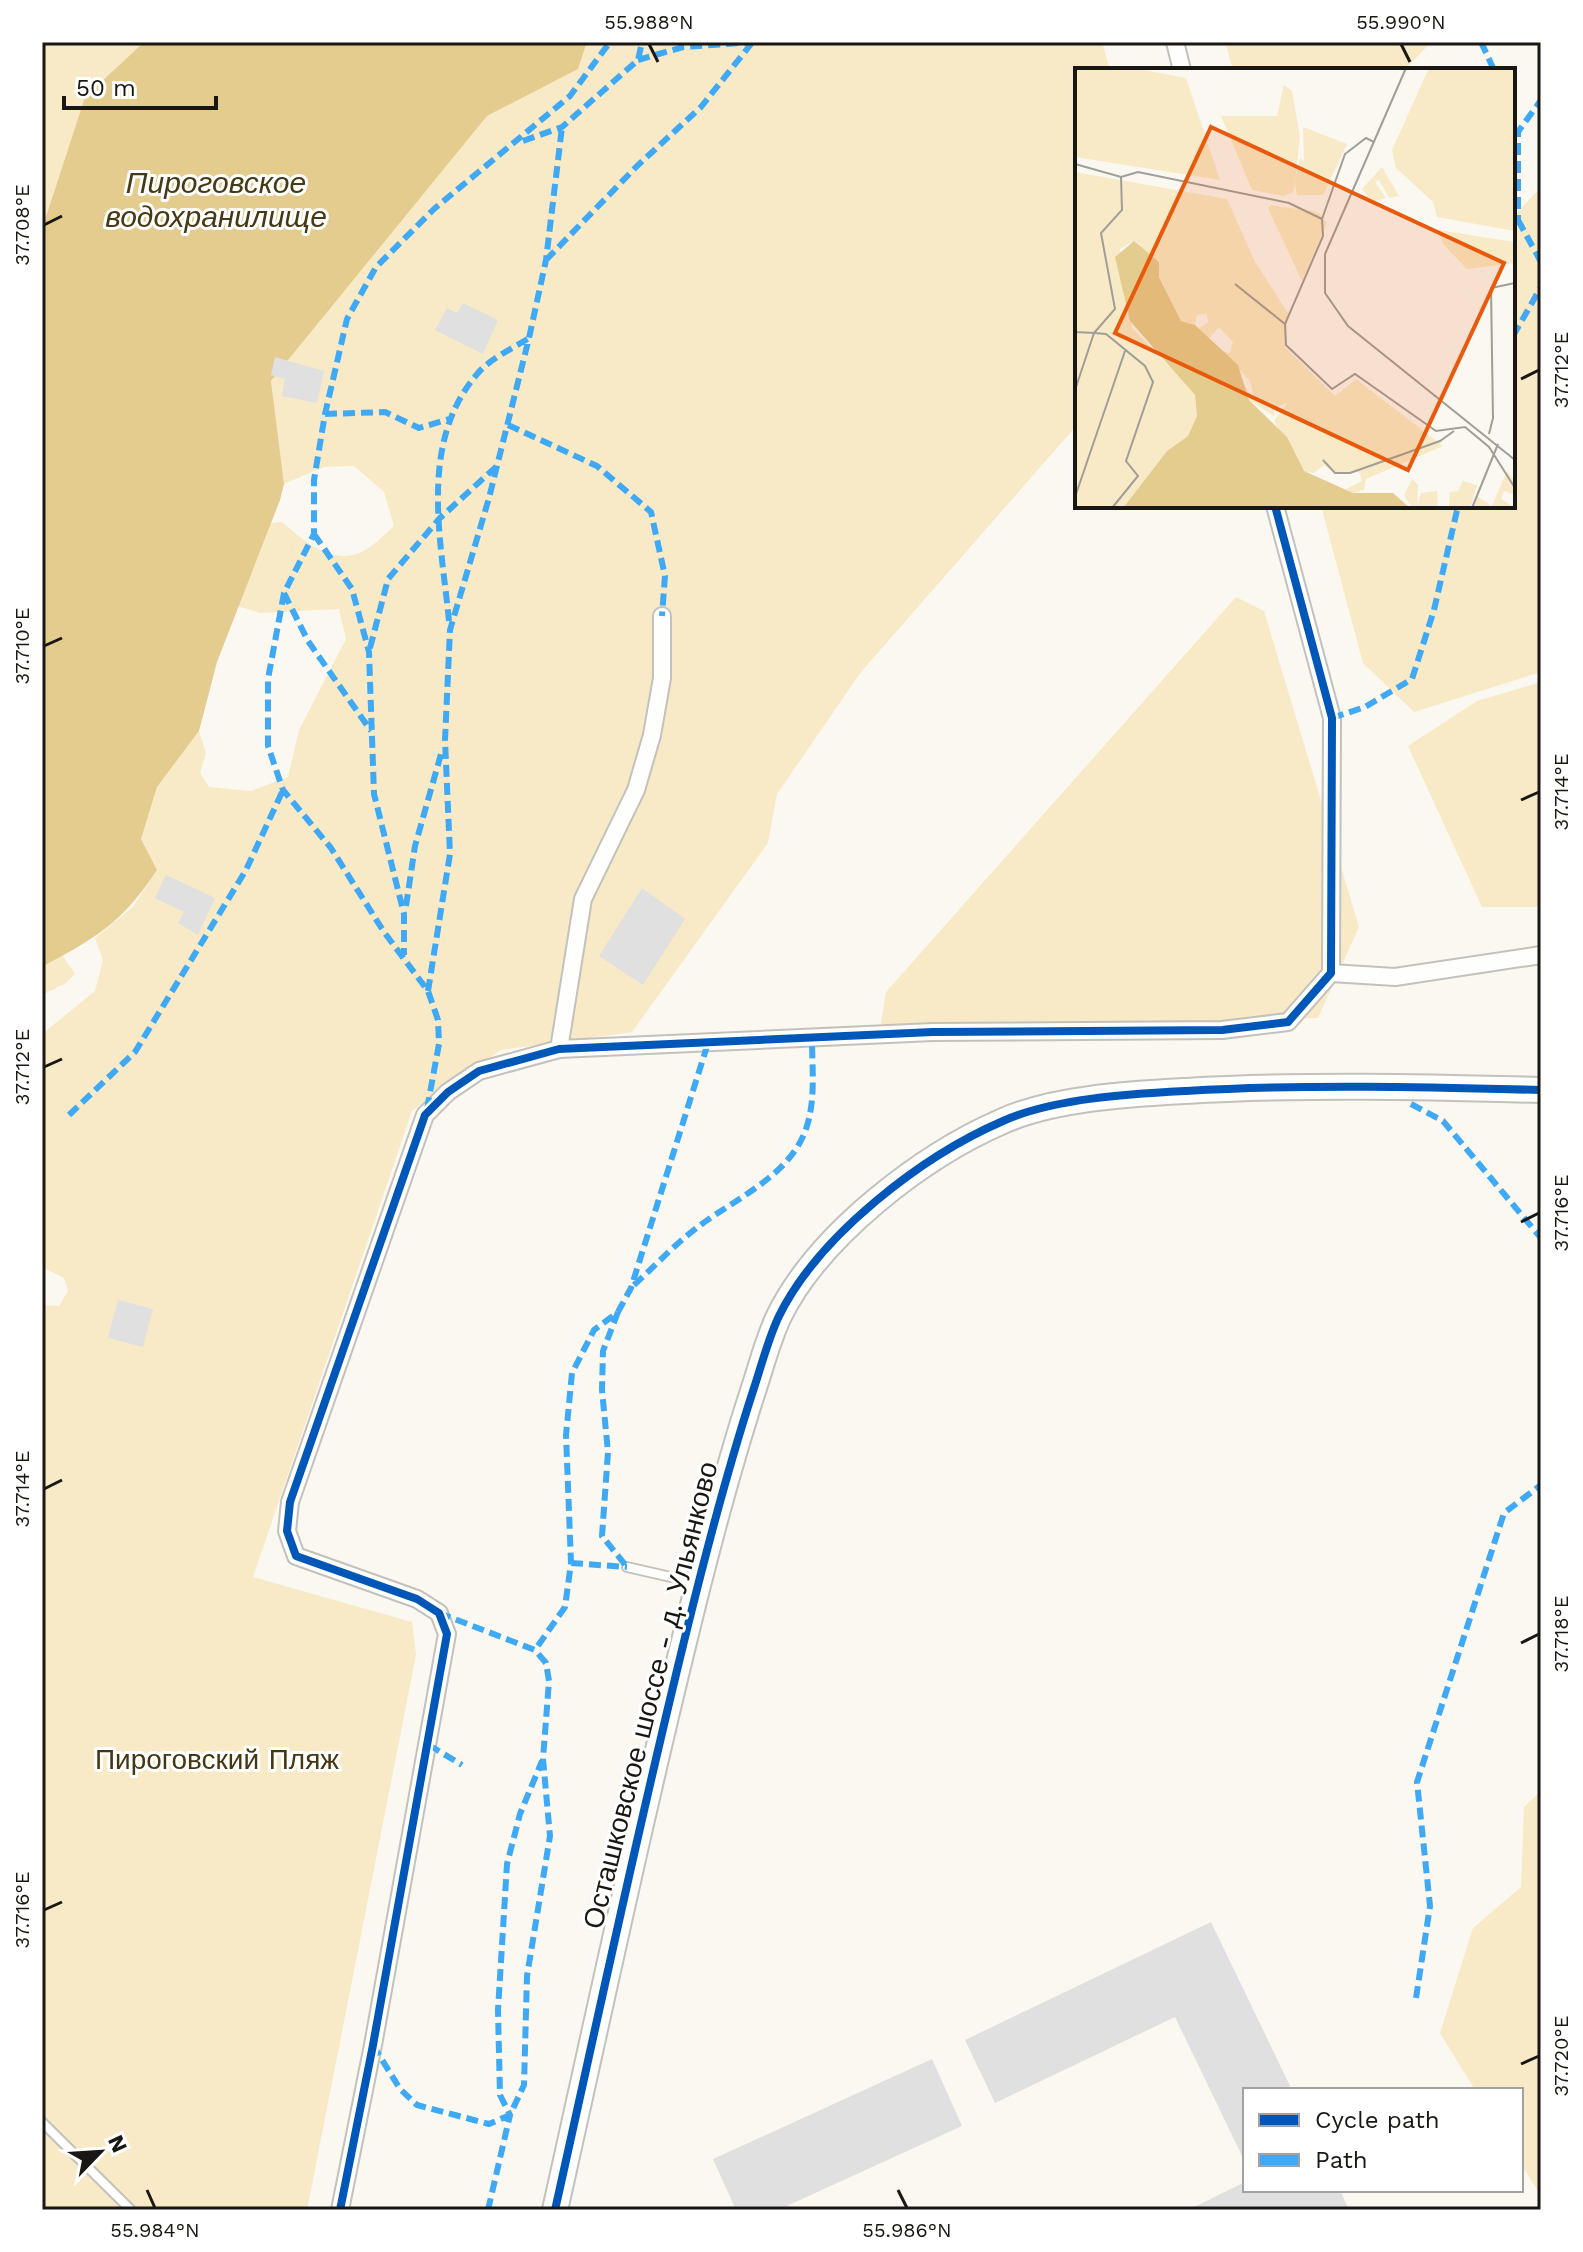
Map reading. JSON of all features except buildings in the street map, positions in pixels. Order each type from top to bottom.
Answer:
[{"type":"street","points":[[1175,42],[1182,68]]},
{"type":"street","points":[[340,2210],[447,1634],[439,1613],[417,1599],[296,1556],[287,1531],[290,1502],[425,1115],[448,1092],[479,1071],[559,1049],[933,1032],[1222,1030],[1288,1022],[1331,973],[1332,718],[1276,508]]},
{"type":"street","points":[[559,1049],[576,962],[583,899],[636,790],[652,735],[662,678],[662,616]]},
{"type":"street","points":[[1331,973],[1395,977],[1541,955]]},
{"type":"street","name":"Осташковское шоссе - д. Ульянково","points":[[555,2210],[623,1891],[733,1453],[779,1315],[818,1259],[868,1210],[911,1174],[1006,1119],[1116,1095],[1377,1086],[1541,1090]]},
{"type":"lane","points":[[627,1567],[699,1584]]},
{"type":"lane","points":[[42,2122],[131,2210]]},
{"type":"green space","points":[[42,42],[144,42],[85,97],[42,229]]},
{"type":"green space","name":"Пироговский Пляж","points":[[587,42],[1102,42],[1109,68],[1075,68],[1075,427],[861,672],[777,794],[768,843],[632,1032],[501,1050],[412,1111],[253,1577],[412,1622],[416,1655],[307,2210],[48,2210],[42,2204],[42,1305],[59,1306],[68,1291],[64,1278],[42,1267],[42,1034],[95,991],[103,960],[95,938],[133,907],[157,870],[141,839],[157,787],[199,731],[206,753],[200,773],[209,787],[251,791],[288,777],[299,730],[346,639],[339,609],[260,613],[238,606],[271,523],[282,522],[316,548],[346,556],[367,549],[394,526],[384,492],[354,466],[324,467],[284,484],[271,381],[487,116],[578,69]]},
{"type":"green space","points":[[1225,42],[1431,42],[1407,68],[1232,68]]},
{"type":"green space","points":[[1541,187],[1541,672],[1414,712],[1363,663],[1322,508],[1515,508],[1515,215]]},
{"type":"green space","points":[[1236,597],[1264,611],[1359,927],[1318,1018],[880,1030],[886,992]]},
{"type":"green space","points":[[1541,682],[1541,907],[1482,907],[1408,746],[1477,701]]},
{"type":"green space","points":[[63,956],[75,974],[66,983],[42,995],[42,967]]},
{"type":"green space","points":[[1541,1791],[1541,2196],[1523,2167],[1523,2088],[1474,2088],[1440,2033],[1473,1928],[1521,1887],[1524,1807]]},
{"type":"water","name":"Пироговское водохранилище","points":[[144,42],[587,42],[578,69],[487,116],[271,381],[284,484],[217,662],[199,731],[157,787],[141,839],[157,870],[132,904],[107,928],[42,967],[42,229],[85,97]]},
{"type":"marked path","points":[[427,1109],[439,1044],[438,1020],[428,991],[384,932],[331,848],[283,790],[268,746],[268,679],[284,593],[314,534],[314,480],[325,414],[347,319],[376,267],[434,209],[570,96],[610,42]]},
{"type":"marked path","points":[[523,141],[562,127],[638,60],[642,42]]},
{"type":"marked path","points":[[638,60],[683,47],[754,42]]},
{"type":"marked path","points":[[1481,42],[1493,68]]},
{"type":"marked path","points":[[546,260],[637,166],[701,107],[751,44]]},
{"type":"marked path","points":[[1515,223],[1518,220],[1518,132],[1541,100]]},
{"type":"marked path","points":[[428,991],[450,854],[445,740],[450,630],[489,498],[529,338],[546,260],[562,127]]},
{"type":"marked path","points":[[1518,220],[1541,262]]},
{"type":"marked path","points":[[1515,332],[1541,287]]},
{"type":"marked path","points":[[449,621],[438,492],[440,460],[447,429],[459,400],[478,373],[495,358],[529,338]]},
{"type":"marked path","points":[[325,414],[385,412],[419,428],[449,419]]},
{"type":"marked path","points":[[508,425],[597,466],[651,512],[665,576],[662,616]]},
{"type":"marked path","points":[[370,648],[388,579],[439,519],[498,465]]},
{"type":"marked path","points":[[1332,718],[1365,707],[1412,679],[1434,610],[1458,508]]},
{"type":"marked path","points":[[314,534],[352,589],[369,652],[374,794],[404,914],[404,955]]},
{"type":"marked path","points":[[284,593],[308,641],[371,731]]},
{"type":"marked path","points":[[406,906],[415,846],[441,754]]},
{"type":"marked path","points":[[69,1115],[135,1052],[246,870],[283,790]]},
{"type":"marked path","points":[[634,1285],[690,1234],[774,1174],[798,1146],[811,1107],[812,1038]]},
{"type":"marked path","points":[[439,1613],[535,1650],[565,1607],[571,1563],[566,1435],[572,1373],[594,1330],[618,1312],[631,1288],[708,1043]]},
{"type":"marked path","points":[[1411,1104],[1443,1121],[1541,1238]]},
{"type":"marked path","points":[[618,1312],[603,1351],[602,1390],[608,1452],[602,1536],[627,1567]]},
{"type":"marked path","points":[[1416,1998],[1430,1906],[1417,1782],[1504,1513],[1541,1485]]},
{"type":"marked path","points":[[571,1563],[627,1567]]},
{"type":"marked path","points":[[373,2045],[400,2089],[417,2105],[489,2124],[510,2115],[524,2085],[527,1976],[550,1836],[543,1759],[549,1681],[546,1663],[535,1650]]},
{"type":"marked path","points":[[429,1745],[462,1765]]},
{"type":"marked path","points":[[488,2210],[510,2115],[500,2095],[498,2010],[507,1864],[520,1814],[542,1761]]},
{"type":"cycle path","points":[[340,2210],[447,1634],[439,1613],[417,1599],[296,1556],[287,1531],[290,1502],[425,1115],[448,1092],[479,1071],[559,1049],[933,1032],[1222,1030],[1288,1022],[1331,973],[1332,718],[1276,508]]},
{"type":"cycle path","points":[[555,2210],[657,1756],[721,1498],[775,1325],[797,1286],[819,1256],[876,1201],[939,1155],[1003,1121],[1045,1107],[1117,1096],[1275,1087],[1541,1090]]}]
